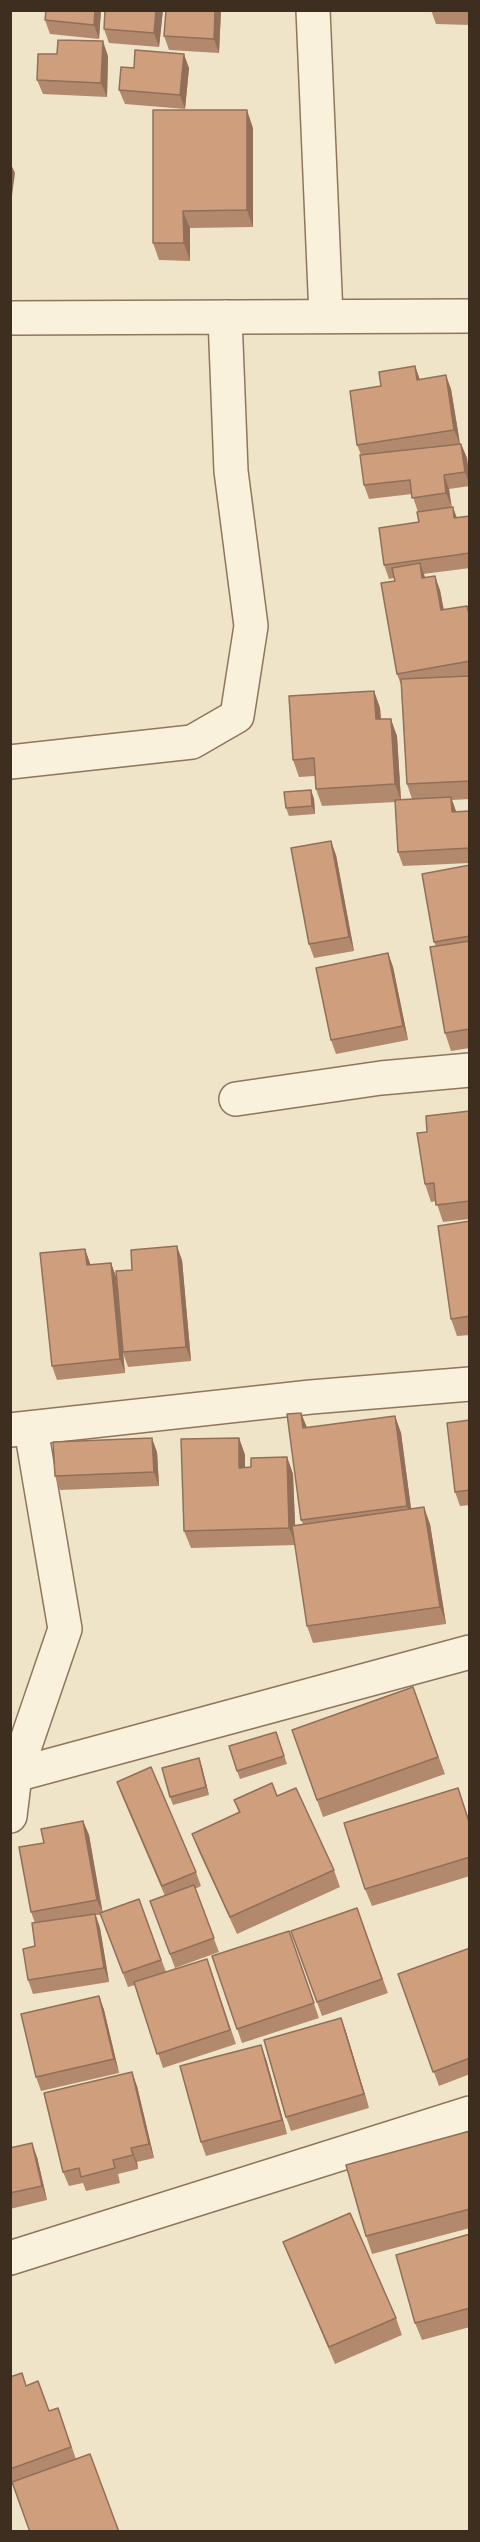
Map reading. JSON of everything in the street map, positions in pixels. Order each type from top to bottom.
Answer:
[{"type":"street","points":[[313,10],[326,316]]},
{"type":"street","points":[[10,318],[470,316]]},
{"type":"street","points":[[10,762],[192,742],[237,716],[250,626],[231,471],[225,317]]},
{"type":"street","points":[[237,1099],[381,1078],[470,1070]]},
{"type":"street","points":[[10,1816],[13,1775],[65,1629],[21,1430],[311,1397],[470,1384]]},
{"type":"street","points":[[13,1775],[470,1653]]},
{"type":"street","points":[[10,2258],[470,2113]]},
{"type":"building","points":[[46,10],[95,10],[94,25],[45,20]]},
{"type":"building","points":[[105,10],[156,10],[154,33],[104,29]]},
{"type":"building","points":[[166,10],[215,10],[214,39],[164,36]]},
{"type":"building","points":[[58,40],[103,41],[101,83],[37,80],[38,54],[57,54]]},
{"type":"building","points":[[135,50],[184,54],[180,95],[119,90],[121,67],[134,68]]},
{"type":"building","points":[[153,110],[247,110],[247,210],[183,211],[184,243],[153,243]]},
{"type":"building","points":[[415,366],[417,380],[446,375],[454,430],[357,445],[350,391],[381,386],[379,372]]},
{"type":"building","points":[[461,444],[465,472],[444,475],[446,493],[412,498],[410,480],[364,485],[360,455]]},
{"type":"building","points":[[453,507],[454,518],[470,516],[470,553],[384,565],[379,528],[419,522],[417,512]]},
{"type":"building","points":[[420,563],[422,578],[435,576],[441,610],[467,606],[470,617],[470,661],[397,674],[381,583],[395,581],[392,568]]},
{"type":"building","points":[[470,676],[470,781],[407,784],[401,679]]},
{"type":"building","points":[[374,691],[376,719],[391,719],[395,784],[316,789],[314,758],[293,760],[289,696]]},
{"type":"building","points":[[311,790],[312,806],[286,808],[284,792]]},
{"type":"building","points":[[451,797],[452,812],[470,811],[470,848],[398,852],[395,800]]},
{"type":"building","points":[[331,841],[349,937],[309,944],[291,848]]},
{"type":"building","points":[[470,865],[470,936],[434,942],[422,874]]},
{"type":"building","points":[[470,941],[470,1029],[445,1033],[430,947]]},
{"type":"building","points":[[388,953],[403,1026],[331,1040],[316,968]]},
{"type":"building","points":[[470,1111],[470,1201],[436,1205],[434,1183],[425,1184],[417,1133],[427,1132],[426,1116]]},
{"type":"building","points":[[470,1221],[470,1316],[451,1319],[438,1226]]},
{"type":"building","points":[[177,1246],[186,1347],[123,1352],[116,1271],[132,1270],[131,1250]]},
{"type":"building","points":[[85,1249],[87,1265],[111,1263],[120,1359],[52,1366],[40,1253]]},
{"type":"building","points":[[301,1413],[303,1428],[395,1416],[407,1506],[301,1520],[287,1414]]},
{"type":"building","points":[[470,1420],[470,1490],[455,1492],[447,1423]]},
{"type":"building","points":[[152,1438],[154,1472],[55,1476],[53,1442]]},
{"type":"building","points":[[239,1438],[239,1468],[251,1467],[251,1458],[287,1457],[289,1528],[184,1531],[181,1439]]},
{"type":"building","points":[[424,1507],[440,1607],[307,1626],[292,1526]]},
{"type":"building","points":[[413,1687],[438,1757],[317,1800],[292,1730]]},
{"type":"building","points":[[276,1732],[284,1756],[237,1771],[229,1746]]},
{"type":"building","points":[[199,1758],[206,1787],[170,1797],[162,1768]]},
{"type":"building","points":[[151,1767],[196,1872],[162,1886],[117,1782]]},
{"type":"building","points":[[272,1783],[277,1796],[296,1788],[334,1870],[230,1917],[192,1834],[240,1812],[234,1800]]},
{"type":"building","points":[[458,1788],[470,1825],[470,1857],[365,1889],[344,1823]]},
{"type":"building","points":[[83,1821],[97,1900],[31,1912],[19,1847],[44,1843],[41,1829]]},
{"type":"building","points":[[194,1885],[214,1938],[170,1954],[150,1901]]},
{"type":"building","points":[[139,1899],[161,1960],[123,1973],[100,1913]]},
{"type":"building","points":[[357,1908],[382,1979],[317,2002],[291,1931]]},
{"type":"building","points":[[95,1914],[104,1968],[28,1980],[23,1949],[35,1946],[32,1923]]},
{"type":"building","points":[[289,1931],[314,2003],[237,2029],[212,1956]]},
{"type":"building","points":[[470,1948],[470,2058],[433,2072],[398,1974]]},
{"type":"building","points":[[207,1959],[230,2030],[157,2054],[134,1982]]},
{"type":"building","points":[[99,1996],[114,2059],[36,2077],[21,2014]]},
{"type":"building","points":[[341,2018],[364,2094],[286,2117],[264,2040]]},
{"type":"building","points":[[261,2045],[282,2120],[201,2142],[180,2066]]},
{"type":"building","points":[[132,2072],[149,2144],[131,2148],[133,2155],[113,2160],[115,2168],[81,2177],[79,2168],[63,2172],[44,2093]]},
{"type":"building","points":[[470,2131],[470,2209],[366,2236],[346,2165]]},
{"type":"building","points":[[32,2143],[42,2186],[10,2193],[10,2148]]},
{"type":"building","points":[[350,2213],[396,2318],[329,2347],[283,2242]]},
{"type":"building","points":[[470,2234],[470,2308],[415,2323],[396,2255]]},
{"type":"building","points":[[22,2373],[26,2386],[38,2381],[49,2411],[58,2408],[71,2447],[10,2469],[10,2377]]},
{"type":"building","points":[[90,2454],[119,2532],[30,2532],[12,2482]]}]
